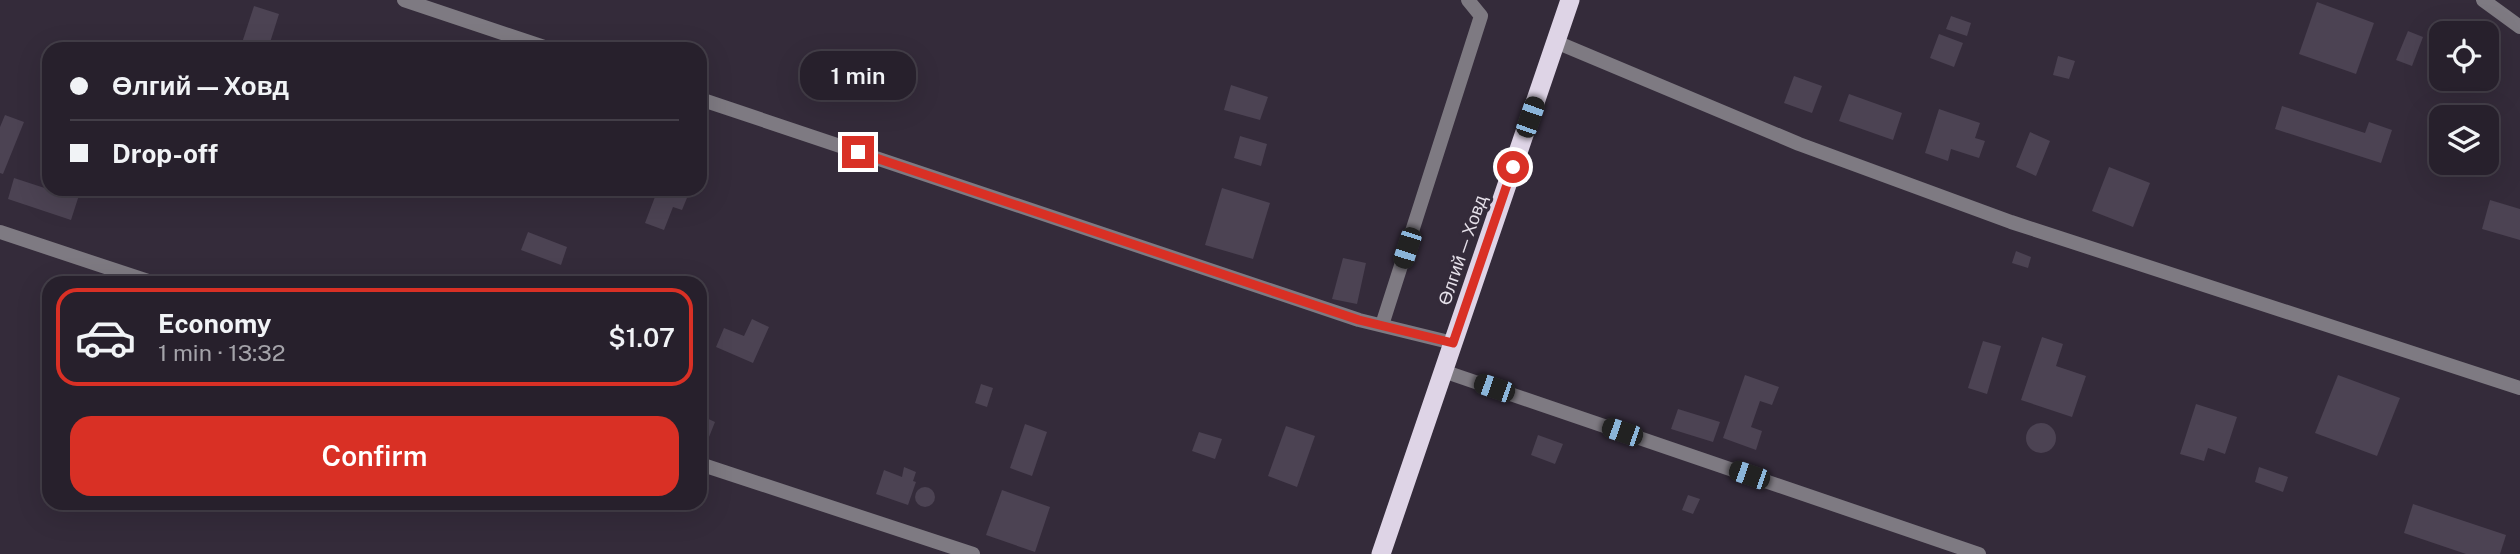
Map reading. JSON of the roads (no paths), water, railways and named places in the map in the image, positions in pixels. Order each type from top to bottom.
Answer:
[{"type":"highway","name":"Өлгий — Ховд","points":[[1381,554],[1570,0]]},
{"type":"street","points":[[404,0],[529,42]]},
{"type":"street","points":[[1382,326],[1481,16],[1468,0]]},
{"type":"street","points":[[2483,0],[2520,27]]},
{"type":"street","points":[[1556,42],[1799,144],[2011,222],[2520,387]]},
{"type":"street","points":[[707,101],[1359,320],[1453,343]]},
{"type":"street","points":[[0,232],[133,276]]},
{"type":"street","points":[[1443,371],[1979,554]]},
{"type":"street","points":[[707,466],[973,554]]}]
